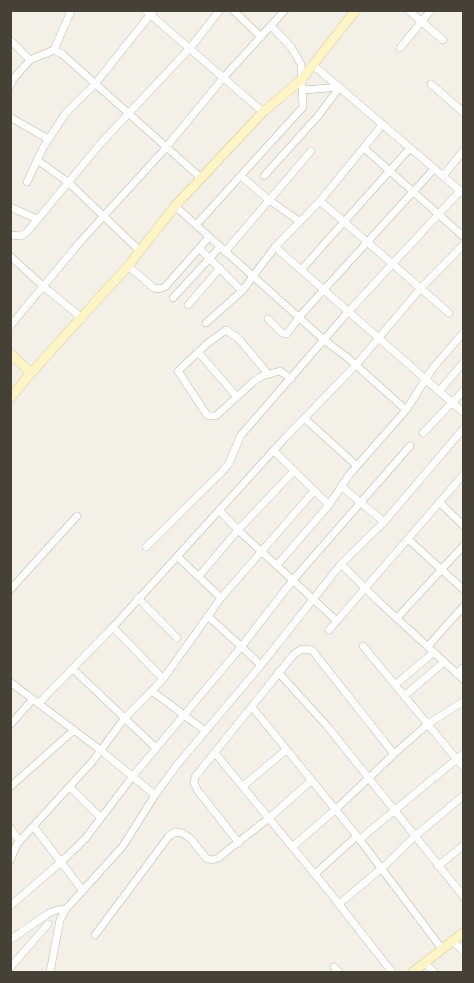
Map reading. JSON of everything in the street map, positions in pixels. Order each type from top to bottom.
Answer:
[{"type":"main road","points":[[10,398],[141,251],[175,206],[264,112],[301,80],[333,42],[352,12]]},
{"type":"main road","points":[[10,352],[31,373]]},
{"type":"main road","points":[[413,972],[464,932]]},
{"type":"street","points":[[10,86],[30,60],[54,50],[71,10]]},
{"type":"street","points":[[10,235],[21,236],[37,219],[128,113],[190,48],[220,10]]},
{"type":"street","points":[[233,10],[261,37]]},
{"type":"street","points":[[10,326],[166,148],[224,77],[285,10]]},
{"type":"street","points":[[408,10],[443,40]]},
{"type":"street","points":[[400,48],[430,10]]},
{"type":"street","points":[[27,182],[48,139],[72,105],[95,84],[150,12],[264,112]]},
{"type":"street","points":[[196,225],[303,107],[302,64],[271,26]]},
{"type":"street","points":[[10,40],[30,60]]},
{"type":"street","points":[[54,50],[62,54],[201,178]]},
{"type":"street","points":[[146,547],[222,471],[229,463],[241,435],[348,312],[439,213],[462,193],[313,65]]},
{"type":"street","points":[[431,84],[464,113]]},
{"type":"street","points":[[303,90],[340,87]]},
{"type":"street","points":[[264,176],[318,116],[340,87]]},
{"type":"street","points":[[10,117],[48,139]]},
{"type":"street","points":[[206,323],[242,291],[275,247],[320,201],[383,124]]},
{"type":"street","points":[[364,148],[464,237]]},
{"type":"street","points":[[301,270],[410,148]]},
{"type":"street","points":[[173,298],[209,258],[222,249],[269,200],[311,151]]},
{"type":"street","points":[[442,176],[462,152]]},
{"type":"street","points":[[37,160],[68,182],[141,251]]},
{"type":"street","points":[[268,319],[286,334],[323,290],[433,170]]},
{"type":"street","points":[[241,176],[299,221]]},
{"type":"street","points":[[320,201],[449,314]]},
{"type":"street","points":[[175,206],[324,340],[406,410]]},
{"type":"street","points":[[10,207],[37,219]]},
{"type":"street","points":[[128,266],[154,288],[159,289],[165,286],[209,237]]},
{"type":"street","points":[[10,725],[73,669],[113,627],[304,418],[356,365],[420,289],[464,244]]},
{"type":"street","points":[[275,247],[464,413]]},
{"type":"street","points":[[200,249],[242,291]]},
{"type":"street","points":[[10,256],[82,318]]},
{"type":"street","points":[[188,305],[220,268]]},
{"type":"street","points":[[268,374],[238,339],[226,330],[220,332],[178,371],[207,415],[216,416],[252,382],[268,374],[280,371],[291,379]]},
{"type":"street","points":[[277,564],[329,505],[357,466],[406,410],[424,380],[464,332]]},
{"type":"street","points":[[198,352],[237,397]]},
{"type":"street","points":[[439,391],[464,362]]},
{"type":"street","points":[[423,433],[464,390]]},
{"type":"street","points":[[304,418],[357,466]]},
{"type":"street","points":[[50,972],[58,927],[66,909],[123,846],[155,795],[204,730],[261,665],[341,564],[384,522],[462,433]]},
{"type":"street","points":[[10,906],[62,862],[85,838],[132,777],[241,647],[293,579],[410,446]]},
{"type":"street","points":[[274,451],[329,505]]},
{"type":"street","points":[[199,576],[238,530],[294,471]]},
{"type":"street","points":[[329,630],[464,474]]},
{"type":"street","points":[[341,486],[384,522]]},
{"type":"street","points":[[10,861],[20,841],[101,751],[124,719],[163,679],[221,598],[314,491]]},
{"type":"street","points":[[439,502],[464,526]]},
{"type":"street","points":[[219,510],[338,621]]},
{"type":"street","points":[[10,590],[77,516]]},
{"type":"street","points":[[408,539],[464,590]]},
{"type":"street","points":[[397,618],[464,545]]},
{"type":"street","points":[[178,557],[221,598]]},
{"type":"street","points":[[341,564],[464,680]]},
{"type":"street","points":[[138,598],[177,638]]},
{"type":"street","points":[[395,685],[431,649],[464,606]]},
{"type":"street","points":[[208,616],[261,665]]},
{"type":"street","points":[[113,627],[163,679]]},
{"type":"street","points":[[363,646],[464,768]]},
{"type":"street","points":[[238,843],[198,791],[194,783],[195,777],[278,672],[294,654],[302,649],[312,650],[394,754]]},
{"type":"street","points":[[404,696],[444,662]]},
{"type":"street","points":[[457,674],[464,667]]},
{"type":"street","points":[[73,669],[156,748]]},
{"type":"street","points":[[278,672],[327,726],[464,897]]},
{"type":"street","points":[[10,682],[155,795]]},
{"type":"street","points":[[152,691],[204,730]]},
{"type":"street","points":[[292,847],[429,724],[464,701]]},
{"type":"street","points":[[252,707],[359,837],[442,949]]},
{"type":"street","points":[[10,788],[74,730]]},
{"type":"street","points":[[243,786],[286,750]]},
{"type":"street","points":[[215,753],[393,972]]},
{"type":"street","points":[[315,874],[464,753]]},
{"type":"street","points":[[95,935],[164,842],[175,832],[182,832],[190,838],[206,858],[212,860],[218,858],[311,781]]},
{"type":"street","points":[[69,787],[101,818]]},
{"type":"street","points":[[339,904],[464,795]]},
{"type":"street","points":[[34,827],[83,891]]},
{"type":"street","points":[[10,828],[20,841]]},
{"type":"street","points":[[438,866],[464,845]]},
{"type":"street","points":[[10,940],[53,911],[66,909]]},
{"type":"street","points":[[45,916],[48,924]]},
{"type":"street","points":[[48,924],[58,927]]},
{"type":"street","points":[[10,968],[48,924]]},
{"type":"street","points":[[453,941],[464,952]]},
{"type":"street","points":[[425,963],[434,972]]}]
